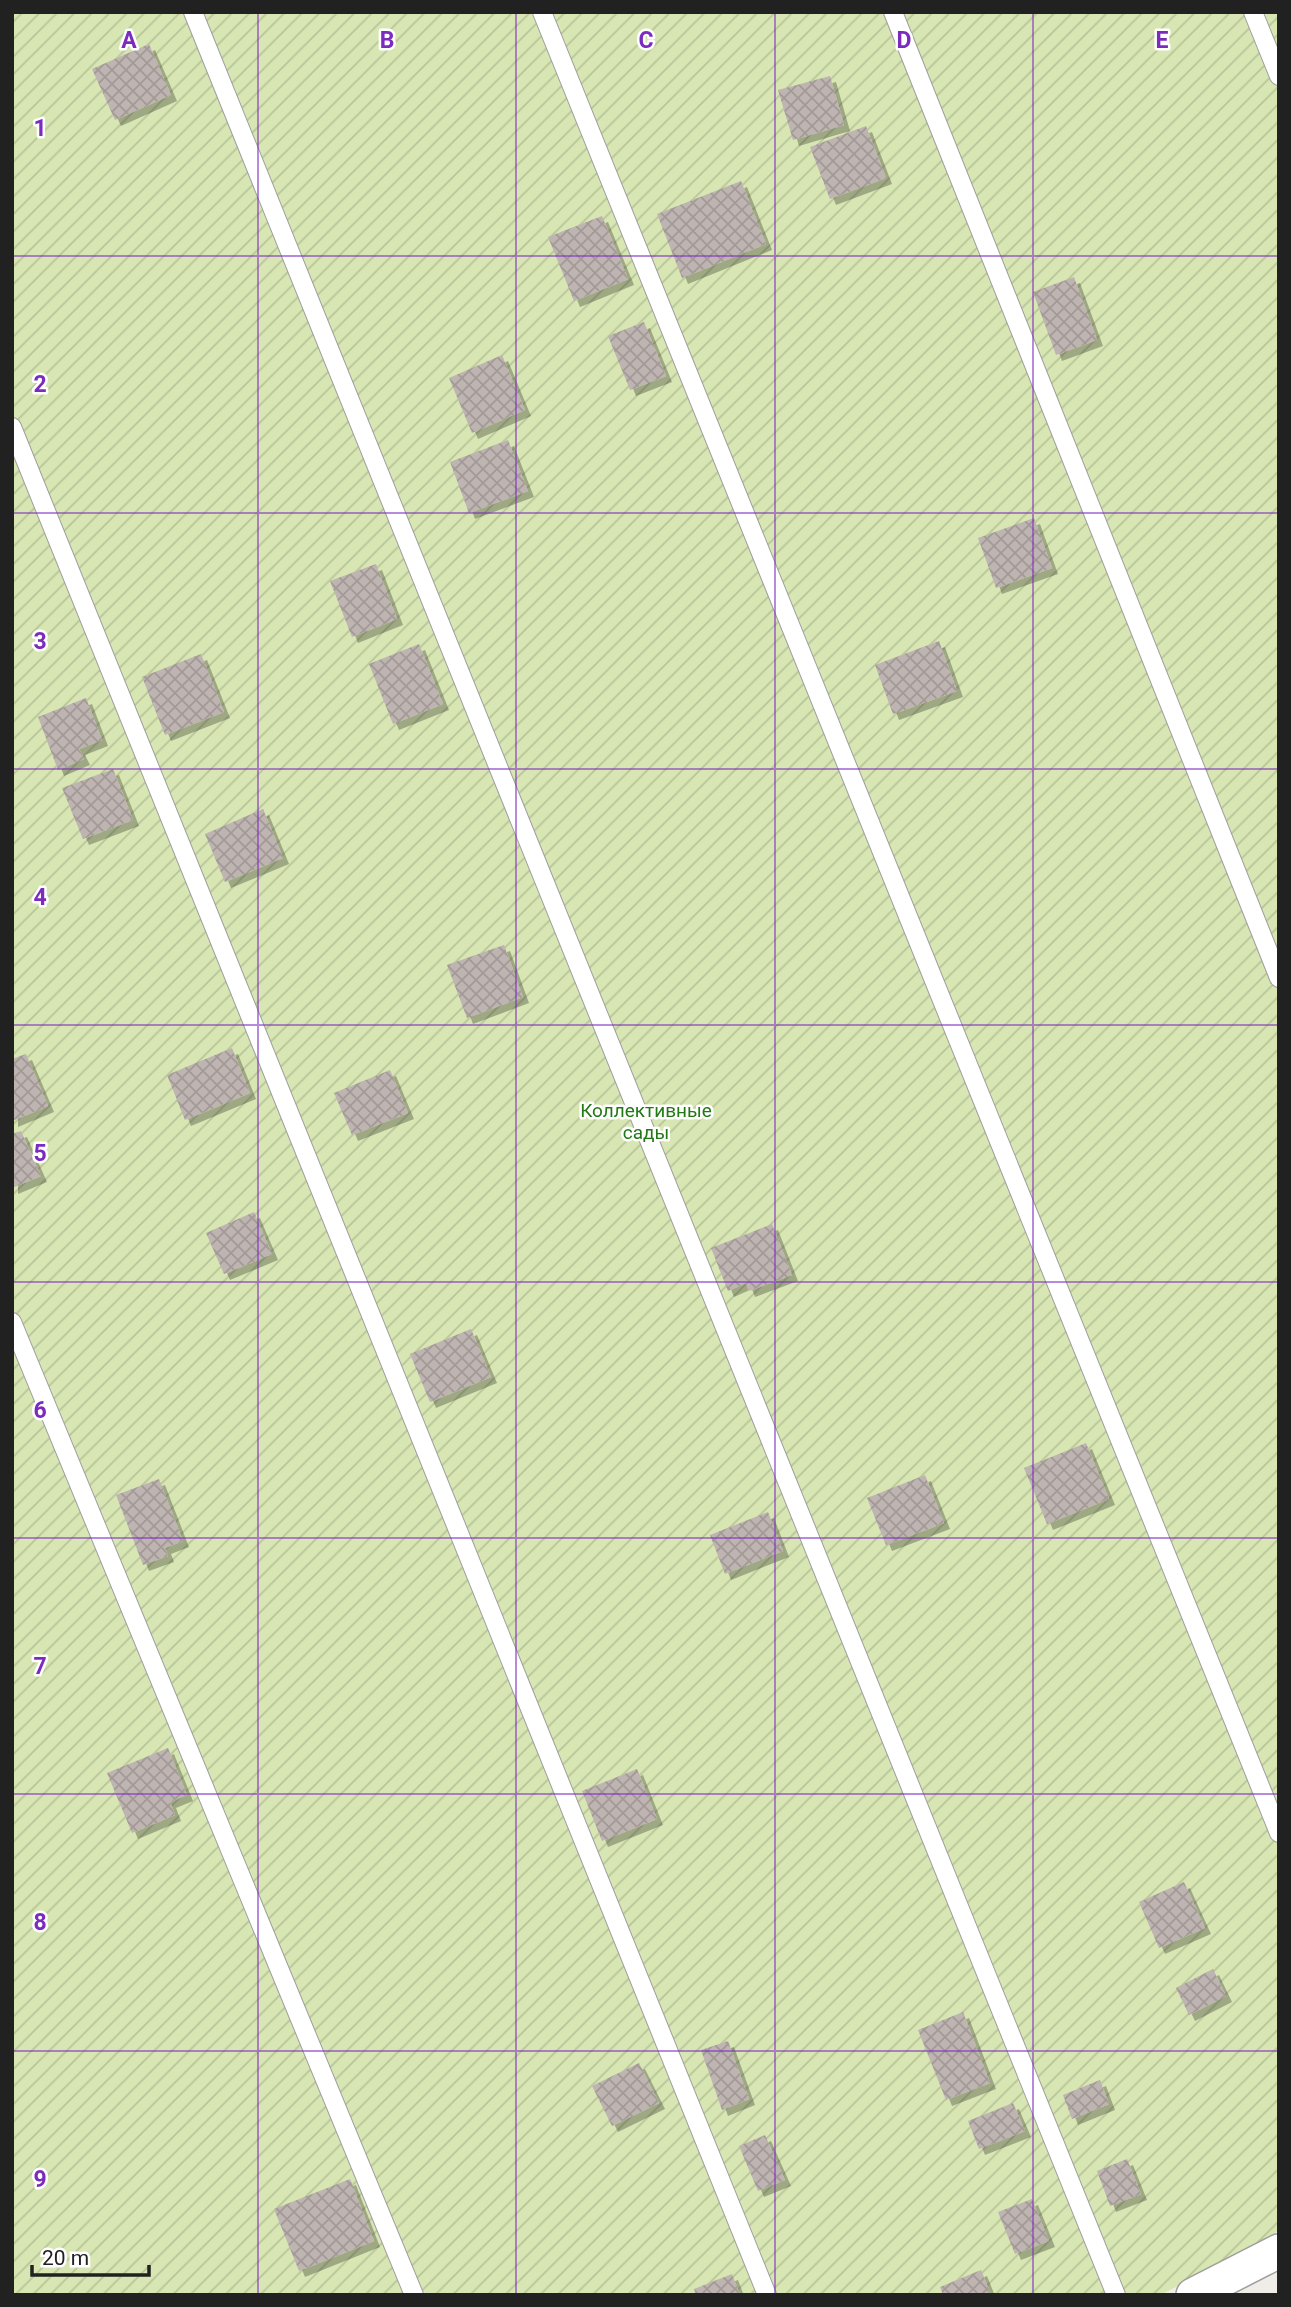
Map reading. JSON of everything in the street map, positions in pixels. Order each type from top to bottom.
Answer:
[{"type":"street","points":[[1194,2295],[1279,2251]]},
{"type":"lane","points":[[193,12],[1116,2295]]},
{"type":"lane","points":[[542,12],[1279,1833]]},
{"type":"lane","points":[[893,12],[1279,978]]},
{"type":"lane","points":[[1253,12],[1279,76]]},
{"type":"lane","points":[[12,427],[767,2295]]},
{"type":"lane","points":[[12,1322],[414,2295]]},
{"type":"green space","name":"Коллективные сады","points":[[12,12],[1279,12],[1279,2230],[1265,2241],[1160,2295],[12,2295]]},
{"type":"building","points":[[149,44],[171,95],[115,120],[92,69]]},
{"type":"building","points":[[830,76],[844,125],[793,140],[778,90]]},
{"type":"building","points":[[866,126],[886,178],[830,199],[810,147]]},
{"type":"building","points":[[741,181],[766,244],[682,278],[657,214]]},
{"type":"building","points":[[602,216],[628,279],[574,301],[548,237]]},
{"type":"building","points":[[1074,277],[1097,340],[1056,355],[1033,292]]},
{"type":"building","points":[[644,322],[666,376],[630,390],[608,336]]},
{"type":"building","points":[[502,355],[525,410],[472,433],[449,378]]},
{"type":"building","points":[[508,440],[528,491],[469,513],[450,462]]},
{"type":"building","points":[[1034,518],[1052,568],[996,588],[978,538]]},
{"type":"building","points":[[376,564],[397,619],[352,637],[330,581]]},
{"type":"building","points":[[939,641],[957,691],[893,714],[875,665]]},
{"type":"building","points":[[419,644],[443,704],[393,724],[369,664]]},
{"type":"building","points":[[201,654],[224,712],[165,735],[142,677]]},
{"type":"building","points":[[86,698],[102,740],[79,749],[84,759],[58,770],[38,717]]},
{"type":"building","points":[[113,769],[133,820],[83,839],[62,788]]},
{"type":"building","points":[[263,809],[283,858],[225,882],[205,834]]},
{"type":"building","points":[[504,945],[523,997],[467,1018],[447,965]]},
{"type":"building","points":[[232,1048],[250,1093],[185,1120],[167,1075]]},
{"type":"building","points":[[26,1054],[48,1106],[12,1121],[12,1059]]},
{"type":"building","points":[[390,1070],[408,1113],[352,1135],[334,1093]]},
{"type":"building","points":[[21,1131],[41,1176],[12,1188],[12,1134]]},
{"type":"building","points":[[254,1212],[272,1254],[224,1274],[206,1233]]},
{"type":"building","points":[[772,1224],[792,1275],[749,1291],[746,1283],[728,1291],[711,1248]]},
{"type":"building","points":[[471,1329],[491,1377],[430,1402],[410,1354]]},
{"type":"building","points":[[1086,1443],[1109,1499],[1047,1524],[1024,1468]]},
{"type":"building","points":[[925,1475],[944,1523],[886,1545],[867,1498]]},
{"type":"building","points":[[159,1479],[183,1541],[165,1548],[168,1556],[143,1565],[116,1495]]},
{"type":"building","points":[[768,1512],[783,1551],[725,1574],[710,1535]]},
{"type":"building","points":[[168,1748],[187,1795],[170,1802],[175,1815],[132,1833],[107,1773]]},
{"type":"building","points":[[637,1769],[657,1819],[602,1841],[582,1791]]},
{"type":"building","points":[[1184,1882],[1205,1928],[1159,1948],[1139,1902]]},
{"type":"building","points":[[1213,1969],[1226,1996],[1189,2015],[1176,1988]]},
{"type":"building","points":[[963,2012],[990,2083],[946,2100],[918,2030]]},
{"type":"building","points":[[728,2041],[749,2099],[722,2110],[701,2050]]},
{"type":"building","points":[[639,2063],[659,2103],[612,2126],[592,2086]]},
{"type":"building","points":[[1100,2080],[1109,2104],[1072,2119],[1063,2095]]},
{"type":"building","points":[[1013,2103],[1025,2131],[979,2149],[968,2121]]},
{"type":"building","points":[[765,2135],[785,2180],[758,2191],[739,2146]]},
{"type":"building","points":[[1127,2159],[1141,2194],[1110,2206],[1097,2171]]},
{"type":"building","points":[[350,2179],[374,2241],[299,2271],[274,2209]]},
{"type":"building","points":[[1032,2199],[1049,2241],[1015,2254],[998,2212]]},
{"type":"building","points":[[981,2270],[991,2295],[943,2295],[940,2287]]},
{"type":"building","points":[[732,2274],[740,2295],[696,2295],[694,2289]]}]
